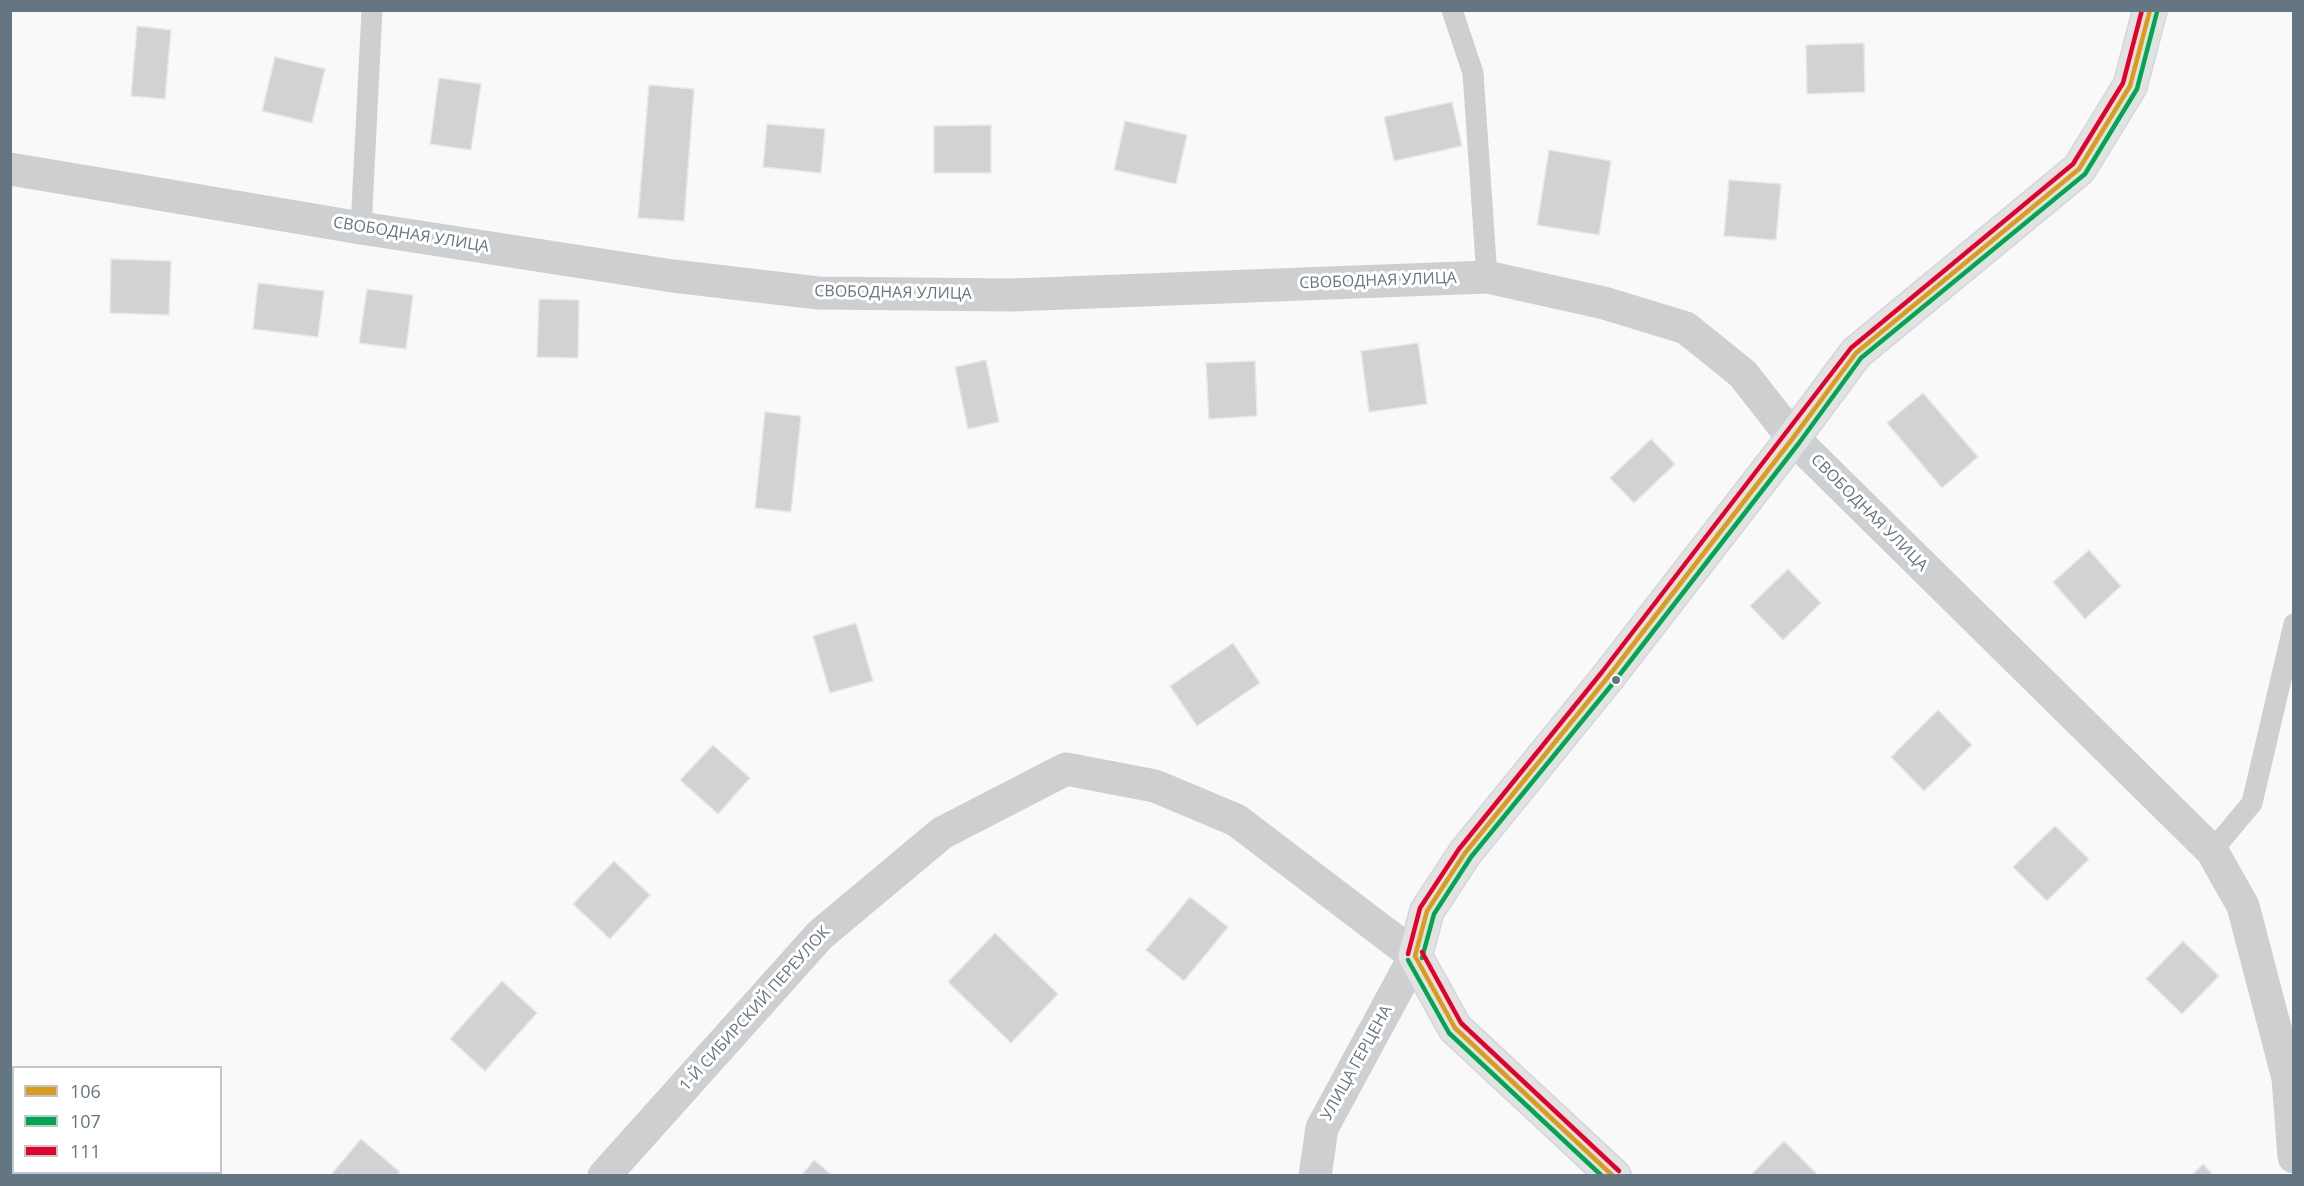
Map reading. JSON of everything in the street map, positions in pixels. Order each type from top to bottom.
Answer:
[{"type":"street","points":[[1614,1176],[1455,1028],[1415,956],[1427,911],[1465,853],[1608,677],[1856,353],[2079,169],[2130,86],[2151,10]]},
{"type":"street","name":"СВОБОДНАЯ УЛИЦА","points":[[10,169],[360,228],[673,276],[818,293],[1012,295],[1487,277],[1604,303],[1686,328],[1743,374],[1793,438],[2212,851],[2243,906],[2288,1078],[2294,1157]]},
{"type":"street","name":"1-Й СИБИРСКИЙ ПЕРЕУЛОК","points":[[604,1176],[820,935],[942,833],[1066,769],[1155,786],[1236,820],[1415,956]]},
{"type":"street","name":"УЛИЦА ГЕРЦЕНА","points":[[1315,1176],[1322,1128],[1415,956]]},
{"type":"lane","points":[[360,228],[372,10]]},
{"type":"lane","points":[[1452,10],[1473,72],[1487,277]]},
{"type":"lane","points":[[2212,851],[2252,803],[2294,624]]},
{"type":"building","points":[[137,26],[171,30],[165,99],[131,96]]},
{"type":"building","points":[[1864,43],[1865,92],[1807,94],[1806,45]]},
{"type":"building","points":[[275,57],[325,69],[312,123],[262,111]]},
{"type":"building","points":[[439,78],[481,84],[471,150],[430,144]]},
{"type":"building","points":[[649,85],[694,89],[684,221],[638,218]]},
{"type":"building","points":[[1452,102],[1462,146],[1394,161],[1384,117]]},
{"type":"building","points":[[1125,121],[1187,135],[1176,184],[1114,170]]},
{"type":"building","points":[[767,124],[825,129],[821,173],[763,167]]},
{"type":"building","points":[[991,125],[991,173],[934,173],[934,126]]},
{"type":"building","points":[[1549,150],[1611,161],[1599,235],[1537,225]]},
{"type":"building","points":[[1729,180],[1781,184],[1776,240],[1724,236]]},
{"type":"building","points":[[111,259],[171,261],[169,315],[110,313]]},
{"type":"building","points":[[258,283],[324,291],[318,337],[253,329]]},
{"type":"building","points":[[367,289],[413,295],[406,349],[359,343]]},
{"type":"building","points":[[539,299],[579,300],[578,358],[537,357]]},
{"type":"building","points":[[1418,343],[1427,404],[1369,412],[1361,351]]},
{"type":"building","points":[[986,360],[999,422],[968,429],[955,367]]},
{"type":"building","points":[[1255,361],[1257,416],[1209,419],[1206,363]]},
{"type":"building","points":[[1923,393],[1978,457],[1942,488],[1887,423]]},
{"type":"building","points":[[765,412],[801,416],[791,512],[755,508]]},
{"type":"building","points":[[1651,439],[1675,464],[1634,503],[1610,478]]},
{"type":"building","points":[[2089,550],[2121,586],[2085,619],[2053,582]]},
{"type":"building","points":[[1788,569],[1821,603],[1783,640],[1750,606]]},
{"type":"building","points":[[856,623],[873,681],[830,693],[813,636]]},
{"type":"building","points":[[1233,643],[1260,683],[1197,726],[1170,686]]},
{"type":"building","points":[[1938,710],[1972,745],[1924,791],[1891,757]]},
{"type":"building","points":[[713,745],[750,778],[718,814],[680,780]]},
{"type":"building","points":[[2055,826],[2089,859],[2047,901],[2013,867]]},
{"type":"building","points":[[614,861],[650,895],[610,939],[573,904]]},
{"type":"building","points":[[1190,897],[1228,927],[1184,981],[1146,950]]},
{"type":"building","points":[[995,933],[1058,994],[1011,1043],[948,982]]},
{"type":"building","points":[[2183,941],[2219,976],[2182,1014],[2146,979]]},
{"type":"building","points":[[502,981],[537,1013],[485,1071],[450,1039]]},
{"type":"building","points":[[361,1139],[400,1172],[397,1176],[330,1176]]},
{"type":"building","points":[[1784,1141],[1819,1176],[1750,1176]]},
{"type":"building","points":[[814,1160],[833,1176],[801,1176]]},
{"type":"building","points":[[2203,1164],[2214,1176],[2191,1176]]},
{"type":"transit line","name":"111","points":[[1408,954],[1420,908],[1459,849],[1602,672],[1851,348],[2073,164],[2123,83],[2142,10]]},
{"type":"transit line","name":"106","points":[[1415,956],[1427,911],[1465,853],[1608,677],[1856,353],[2079,169],[2130,86],[2150,10]]},
{"type":"transit line","name":"107","points":[[1422,958],[1434,914],[1471,857],[1614,682],[1799,443],[1861,358],[2085,174],[2137,89],[2157,12]]},
{"type":"transit line","name":"111","points":[[1422,952],[1461,1023],[1619,1171]]},
{"type":"transit line","name":"106","points":[[1415,956],[1455,1028],[1613,1176]]},
{"type":"transit line","name":"107","points":[[1408,960],[1449,1033],[1602,1176]]}]
